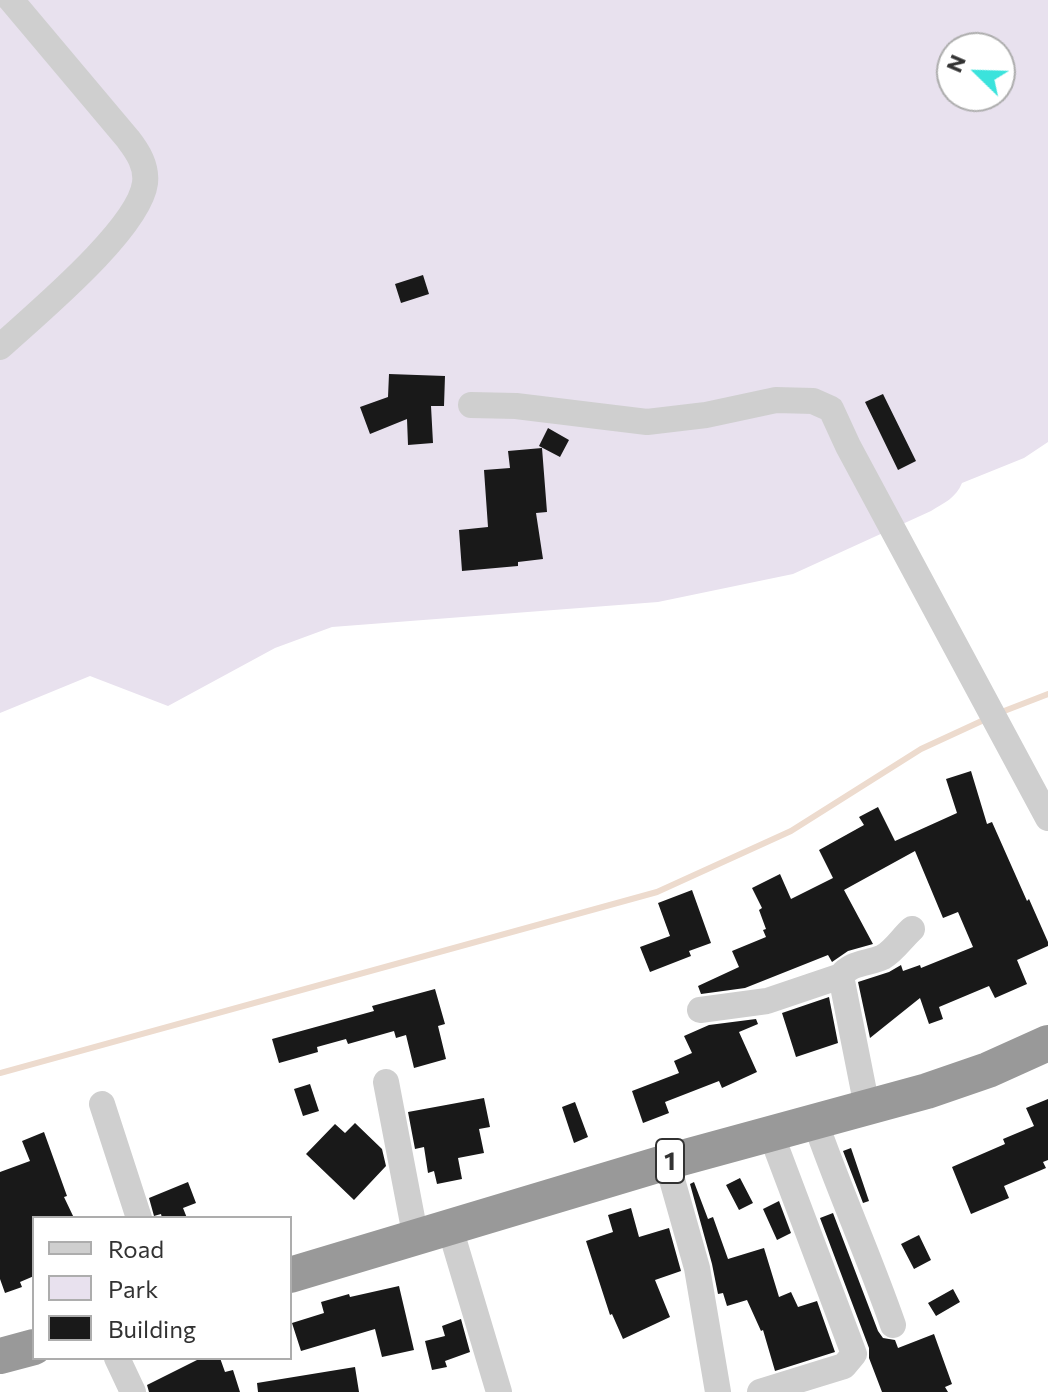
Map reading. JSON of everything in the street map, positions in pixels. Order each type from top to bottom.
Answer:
[{"type":"highway","name":"1","points":[[292,1274],[667,1162],[867,1107],[988,1070],[1047,1044]]},
{"type":"highway","points":[[0,1356],[32,1348]]},
{"type":"street","points":[[0,347],[117,236],[143,195],[146,179],[141,157],[128,139],[11,0]]},
{"type":"street","points":[[471,405],[516,406],[647,422],[706,415],[776,400],[823,404],[834,414],[848,446],[1048,818]]},
{"type":"street","points":[[700,1010],[767,1001],[841,976],[848,968],[881,958],[912,929]]},
{"type":"street","points":[[841,976],[867,1107]]},
{"type":"street","points":[[386,1082],[416,1239]]},
{"type":"street","points":[[102,1104],[138,1216]]},
{"type":"street","points":[[815,1121],[893,1325]]},
{"type":"street","points":[[760,1392],[844,1366],[854,1354],[771,1134]]},
{"type":"street","points":[[667,1162],[697,1268],[718,1392]]},
{"type":"street","points":[[450,1228],[499,1392]]},
{"type":"street","points":[[118,1360],[133,1392]]},
{"type":"green space","points":[[0,0],[1048,0],[1048,442],[1024,458],[962,483],[953,496],[931,511],[793,574],[658,602],[332,627],[275,648],[168,706],[90,676],[0,713]]},
{"type":"building","points":[[423,275],[429,294],[401,303],[395,284]]},
{"type":"building","points":[[389,374],[445,376],[444,406],[431,406],[433,443],[408,445],[407,419],[370,434],[360,407],[388,397]]},
{"type":"building","points":[[883,394],[916,461],[898,470],[865,402]]},
{"type":"building","points":[[548,428],[569,440],[560,457],[539,446]]},
{"type":"building","points":[[542,448],[547,512],[536,513],[543,559],[518,562],[518,566],[462,571],[459,530],[488,527],[484,470],[510,468],[508,451]]},
{"type":"building","points":[[971,771],[987,824],[992,822],[1048,942],[1048,946],[1017,960],[1027,984],[995,998],[989,986],[939,1007],[943,1019],[929,1024],[920,998],[870,1038],[858,982],[901,965],[903,971],[920,965],[921,968],[973,947],[958,912],[943,918],[915,851],[844,890],[873,944],[848,951],[832,962],[828,955],[745,988],[701,994],[698,986],[739,967],[732,951],[766,937],[759,910],[762,908],[752,888],[780,874],[791,899],[833,878],[819,850],[864,825],[859,817],[878,807],[895,841],[957,813],[946,779]]},
{"type":"building","points":[[692,890],[711,943],[689,951],[691,956],[650,972],[640,947],[670,936],[658,903]]},
{"type":"building","points":[[435,989],[445,1024],[438,1026],[446,1059],[414,1068],[406,1035],[396,1038],[394,1031],[348,1044],[346,1039],[317,1047],[318,1052],[279,1063],[272,1039],[374,1011],[372,1006]]},
{"type":"building","points":[[829,997],[838,1043],[796,1057],[782,1013]]},
{"type":"building","points":[[756,1019],[758,1024],[739,1032],[757,1072],[722,1088],[719,1081],[665,1102],[669,1113],[643,1123],[632,1091],[679,1073],[674,1061],[692,1053],[684,1036],[709,1025]]},
{"type":"building","points":[[310,1084],[319,1111],[303,1116],[294,1089]]},
{"type":"building","points":[[484,1098],[490,1127],[479,1129],[484,1153],[458,1158],[462,1179],[437,1184],[434,1171],[428,1173],[424,1147],[415,1149],[408,1112]]},
{"type":"building","points":[[1048,1099],[1048,1160],[1043,1162],[1046,1168],[1004,1186],[1009,1198],[971,1214],[952,1167],[1005,1144],[1003,1139],[1034,1126],[1026,1108]]},
{"type":"building","points":[[575,1102],[588,1137],[574,1143],[562,1107]]},
{"type":"building","points":[[355,1123],[382,1149],[386,1166],[354,1200],[306,1154],[335,1124],[345,1133]]},
{"type":"building","points":[[44,1132],[73,1216],[32,1216],[32,1277],[20,1282],[22,1287],[5,1293],[0,1279],[0,1172],[30,1161],[22,1141]]},
{"type":"building","points":[[851,1148],[869,1201],[863,1203],[843,1151]]},
{"type":"building","points":[[740,1178],[753,1203],[739,1210],[726,1185]]},
{"type":"building","points":[[188,1182],[196,1203],[183,1208],[186,1216],[154,1216],[149,1198]]},
{"type":"building","points":[[694,1182],[708,1219],[713,1217],[728,1259],[764,1248],[779,1297],[791,1292],[798,1307],[817,1301],[835,1352],[775,1371],[763,1330],[747,1300],[727,1306],[723,1293],[718,1294],[690,1184]]},
{"type":"building","points":[[779,1201],[791,1233],[777,1240],[763,1209]]},
{"type":"building","points":[[631,1208],[639,1237],[669,1228],[681,1271],[655,1280],[670,1317],[623,1339],[610,1315],[586,1241],[613,1232],[608,1215]]},
{"type":"building","points":[[833,1213],[878,1331],[883,1338],[895,1340],[898,1348],[934,1334],[952,1384],[945,1387],[948,1392],[882,1392],[869,1358],[869,1348],[820,1218]]},
{"type":"building","points":[[919,1235],[931,1260],[914,1269],[901,1244]]},
{"type":"building","points":[[399,1286],[414,1350],[382,1357],[375,1329],[301,1351],[292,1323],[324,1313],[321,1302]]},
{"type":"building","points":[[953,1289],[960,1302],[936,1316],[928,1303]]},
{"type":"building","points":[[461,1319],[470,1352],[445,1361],[447,1367],[432,1370],[425,1341],[445,1336],[442,1326]]},
{"type":"building","points":[[197,1360],[221,1360],[225,1372],[233,1370],[240,1392],[149,1392],[147,1385]]},
{"type":"building","points":[[355,1367],[359,1392],[258,1392],[257,1383]]},
{"type":"waterway","points":[[999,713],[1048,694]]},
{"type":"waterway","points":[[0,1073],[657,892],[791,831],[921,749],[986,719]]}]
